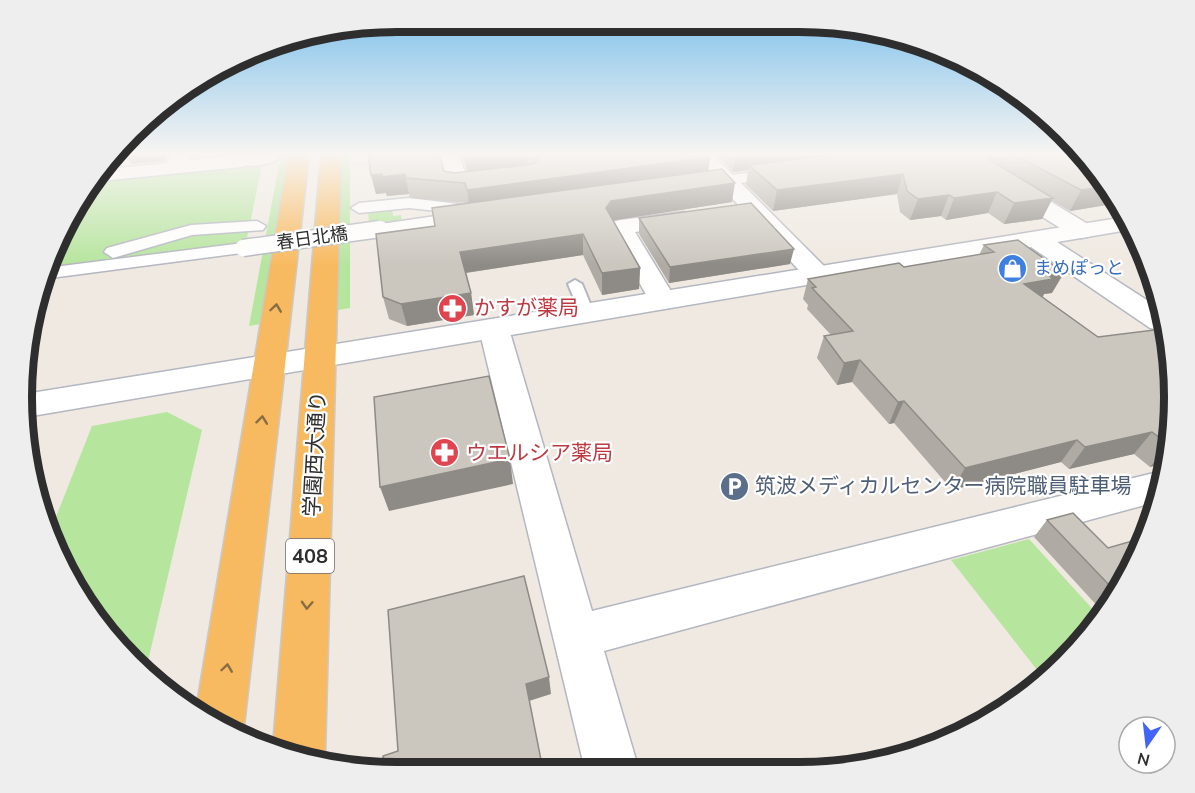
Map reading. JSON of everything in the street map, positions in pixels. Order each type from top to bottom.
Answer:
[{"type":"highway","points":[[220,716],[294,191]]},
{"type":"highway","name":"学園西大通り","points":[[299,748],[329,191]]},
{"type":"street","points":[[728,191],[731,212]]},
{"type":"street","points":[[1016,191],[1082,231]]},
{"type":"street","name":"春日北橋","points":[[53,273],[487,214],[409,203],[358,208]]},
{"type":"street","points":[[663,301],[620,227],[731,212],[818,275]]},
{"type":"street","points":[[32,405],[1120,224]]},
{"type":"street","points":[[89,267],[107,254],[191,230],[257,226]]},
{"type":"street","points":[[1034,238],[1155,318]]},
{"type":"street","points":[[494,329],[610,762]]},
{"type":"street","points":[[576,637],[1152,489]]},
{"type":"lane","points":[[575,284],[587,313]]},
{"type":"green space","points":[[96,191],[257,191],[246,243],[55,269],[74,226]]},
{"type":"green space","points":[[274,191],[283,191],[261,324],[249,326]]},
{"type":"green space","points":[[340,191],[350,191],[350,308],[338,310]]},
{"type":"green space","points":[[392,206],[393,216],[401,215],[402,222],[369,226],[368,209]]},
{"type":"green space","points":[[167,412],[202,430],[147,663],[122,637],[93,599],[69,558],[54,522],[92,426]]},
{"type":"green space","points":[[1029,539],[1094,611],[1057,655],[1038,672],[951,560]]},
{"type":"building","points":[[558,191],[680,191],[611,201],[606,208],[640,268],[602,273],[583,234],[460,252],[471,293],[401,304],[383,297],[376,234],[435,226],[432,208]]},
{"type":"building","points":[[907,191],[1041,191],[1053,198],[1014,203],[997,192],[954,198],[949,195],[918,199]]},
{"type":"building","points":[[751,203],[794,249],[670,267],[639,218]]},
{"type":"building","points":[[1018,240],[1064,273],[1048,275],[1053,279],[1024,284],[1098,337],[1157,330],[1163,373],[1161,439],[1152,432],[1085,447],[1077,440],[965,468],[904,401],[898,402],[860,360],[844,363],[824,336],[853,331],[812,288],[816,287],[808,279],[899,263],[904,267],[994,252],[984,245]]},
{"type":"building","name":"ウエルシア薬局","points":[[489,376],[510,459],[380,487],[374,397]]},
{"type":"building","points":[[1073,513],[1108,548],[1134,540],[1110,586],[1047,520]]},
{"type":"building","points":[[524,576],[549,677],[526,684],[541,762],[383,761],[383,756],[398,751],[388,610]]},
{"type":"place","name":"まめぽっと","points":[[1013,268]]},
{"type":"place","name":"かすが薬局","points":[[453,308]]},
{"type":"place","name":"ウエルシア薬局","points":[[445,453]]},
{"type":"place","name":"筑波メディカルセンター病院職員駐車場","points":[[734,486]]}]
